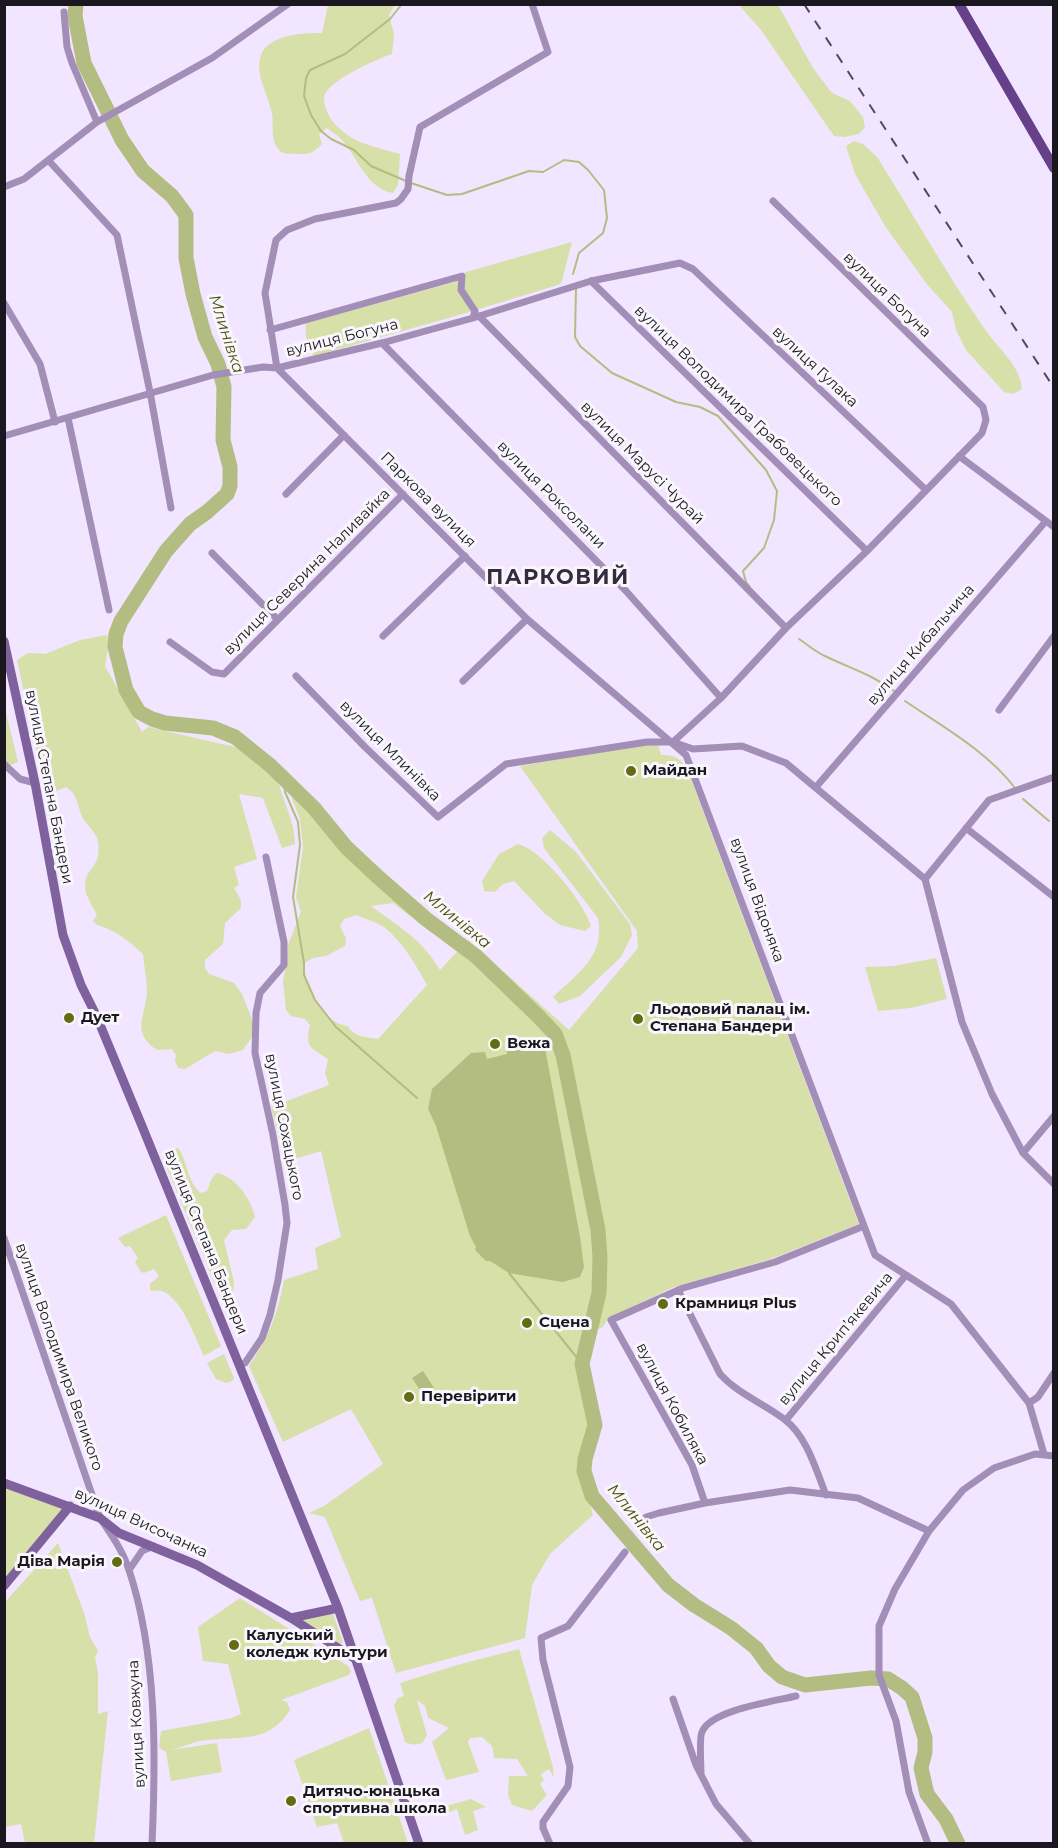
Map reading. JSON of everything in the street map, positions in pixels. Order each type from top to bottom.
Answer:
[{"type":"main road","points":[[959,4],[1053,168]]},
{"type":"main road","name":"вулиця Степана Бандери","points":[[4,641],[35,783],[63,935],[81,985],[96,1015],[338,1608],[420,1844]]},
{"type":"main road","name":"вулиця Височанка","points":[[4,1483],[100,1518],[119,1533],[198,1565],[291,1618],[357,1660]]},
{"type":"main road","points":[[4,1586],[70,1506]]},
{"type":"main road","points":[[291,1618],[338,1608]]},
{"type":"street","points":[[4,187],[24,179],[100,120],[212,58],[288,4]]},
{"type":"street","points":[[277,368],[265,293],[276,240],[281,234],[315,219],[396,203],[401,199],[408,189],[420,127],[548,52],[532,4]]},
{"type":"street","points":[[64,12],[72,63],[100,120]]},
{"type":"street","points":[[49,161],[117,235],[171,508]]},
{"type":"street","name":"вулиця Богуна","points":[[773,201],[982,407],[986,420],[982,433],[959,456]]},
{"type":"street","name":"вулиця Богуна","points":[[4,436],[213,375],[263,367],[277,368],[382,343],[476,317],[591,281],[680,263],[685,266]]},
{"type":"street","name":"вулиця Гулака","points":[[685,266],[701,277],[926,490]]},
{"type":"street","points":[[270,330],[462,276],[461,290],[475,311],[476,317]]},
{"type":"street","name":"вулиця Володимира Грабовецького","points":[[591,281],[867,551]]},
{"type":"street","points":[[4,303],[40,364],[55,422]]},
{"type":"street","name":"вулиця Марусі Чурай","points":[[476,317],[786,628]]},
{"type":"street","name":"вулиця Роксолани","points":[[382,343],[626,591],[721,698]]},
{"type":"street","name":"Паркова вулиця","points":[[277,368],[527,619],[673,742]]},
{"type":"street","points":[[68,418],[109,610]]},
{"type":"street","points":[[286,494],[344,435]]},
{"type":"street","points":[[1053,527],[959,456],[867,551],[786,628],[721,698],[673,742],[693,749],[741,747],[756,750],[786,763],[925,879],[962,1022],[992,1094],[1023,1153],[1053,1184]]},
{"type":"street","name":"вулиця Северина Наливайка","points":[[170,642],[212,672],[224,674],[403,494]]},
{"type":"street","name":"вулиця Кибальчича","points":[[816,787],[1046,521]]},
{"type":"street","points":[[212,553],[277,619]]},
{"type":"street","points":[[383,636],[465,556]]},
{"type":"street","points":[[464,681],[527,619]]},
{"type":"street","points":[[999,710],[1053,636]]},
{"type":"street","name":"вулиця Млинівка","points":[[296,676],[438,817],[506,764],[648,742],[673,742]]},
{"type":"street","name":"вулиця Відоняка","points":[[673,742],[686,755],[696,777],[875,1255],[951,1304],[1029,1402],[1044,1454]]},
{"type":"street","points":[[4,764],[20,779],[35,783]]},
{"type":"street","points":[[925,879],[989,800],[1053,777]]},
{"type":"street","points":[[966,828],[1053,897]]},
{"type":"street","name":"вулиця Сохацького","points":[[240,1365],[245,1363],[262,1338],[270,1315],[278,1280],[286,1223],[275,1144],[255,1053],[256,1013],[260,993],[284,965],[285,942],[266,857]]},
{"type":"street","points":[[1023,1153],[1053,1116]]},
{"type":"street","points":[[826,1495],[798,1433],[786,1420],[730,1386],[720,1374],[678,1290],[775,1262],[864,1226]]},
{"type":"street","name":"вулиця Володимира Великого","points":[[4,1238],[100,1518]]},
{"type":"street","name":"вулиця Крипʼякевича","points":[[786,1420],[906,1275]]},
{"type":"street","name":"вулиця Кобиляка","points":[[678,1290],[611,1320],[692,1465],[705,1503]]},
{"type":"street","points":[[1029,1402],[1038,1397],[1053,1373]]},
{"type":"street","points":[[928,1844],[909,1792],[896,1721],[879,1675],[879,1626],[895,1589],[929,1531],[963,1490],[994,1468],[1035,1454],[1053,1456]]},
{"type":"street","points":[[638,1526],[646,1517],[705,1503],[790,1490],[858,1497],[929,1531]]},
{"type":"street","name":"вулиця Ковжуна","points":[[100,1518],[115,1540],[129,1570],[143,1623],[150,1679],[154,1761],[152,1844]]},
{"type":"street","points":[[129,1570],[142,1551],[153,1546]]},
{"type":"street","points":[[550,1844],[543,1828],[543,1822],[568,1786],[570,1767],[543,1660],[541,1638],[567,1626],[625,1552]]},
{"type":"street","points":[[701,1776],[701,1732],[708,1725],[717,1718],[734,1711],[796,1696]]},
{"type":"street","points":[[673,1699],[701,1776],[716,1804],[750,1844]]},
{"type":"shaded area","points":[[328,5],[395,5],[389,15],[394,34],[392,54],[345,76],[329,88],[324,99],[329,116],[347,134],[360,142],[400,154],[398,185],[393,193],[376,186],[348,147],[327,128],[319,134],[322,144],[309,153],[283,153],[274,141],[272,114],[259,71],[262,54],[271,43],[284,37],[322,33]]},
{"type":"shaded area","points":[[739,5],[778,5],[813,68],[832,93],[850,101],[863,117],[865,127],[859,134],[834,136],[761,30]]},
{"type":"shaded area","points":[[854,141],[863,144],[877,157],[970,307],[1013,364],[1022,389],[1013,394],[1004,392],[966,350],[956,330],[952,312],[926,283],[885,226],[855,174],[846,146]]},
{"type":"shaded area","points":[[572,242],[561,284],[314,356],[310,348],[306,336],[306,323],[455,282],[466,272]]},
{"type":"shaded area","points":[[107,635],[109,642],[105,666],[142,732],[148,727],[239,748],[278,779],[294,835],[295,844],[282,848],[263,798],[239,794],[257,859],[234,867],[239,885],[234,888],[241,900],[241,908],[225,923],[223,944],[205,960],[205,968],[209,974],[234,983],[242,994],[253,1022],[252,1037],[243,1050],[229,1054],[215,1051],[185,1069],[178,1068],[175,1061],[176,1055],[172,1049],[157,1050],[144,1037],[142,1023],[147,982],[143,954],[119,935],[93,921],[97,915],[87,896],[85,885],[88,874],[98,857],[97,838],[83,818],[70,790],[66,787],[46,795],[17,660],[28,653],[45,654],[80,640]]},
{"type":"shaded area","points":[[4,704],[18,762],[8,766],[4,764]]},
{"type":"shaded area","points":[[646,744],[658,745],[661,755],[675,757],[684,765],[859,1224],[771,1259],[674,1287],[608,1318],[603,1327],[594,1331],[580,1374],[591,1425],[581,1468],[593,1515],[550,1554],[532,1585],[525,1638],[396,1673],[372,1598],[360,1601],[325,1517],[309,1513],[324,1506],[383,1464],[351,1409],[283,1442],[249,1366],[262,1346],[271,1325],[279,1304],[284,1280],[318,1269],[315,1248],[341,1237],[321,1151],[285,1162],[271,1107],[329,1085],[325,1073],[328,1059],[310,1046],[308,1038],[310,1025],[305,1019],[291,1016],[286,1010],[283,981],[288,945],[301,912],[296,897],[303,848],[300,819],[288,788],[313,811],[338,845],[350,844],[447,927],[440,935],[432,933],[393,903],[371,906],[418,942],[440,970],[468,940],[569,1030],[638,948],[637,931],[520,766]],"holes":[[[357,915],[381,925],[391,933],[408,954],[427,985],[378,1039],[357,1034],[348,1026],[337,1023],[328,1016],[317,1003],[309,987],[305,970],[304,963],[313,958],[326,956],[345,946],[346,938],[340,926],[344,919]]]},
{"type":"shaded area","points":[[550,830],[576,852],[630,924],[632,935],[621,957],[580,996],[559,1004],[553,997],[588,963],[599,932],[598,918],[544,848],[542,838]]},
{"type":"shaded area","points":[[518,844],[539,856],[561,878],[587,916],[591,926],[585,931],[560,925],[545,914],[514,881],[503,884],[495,892],[484,891],[482,881],[499,854]]},
{"type":"shaded area","points":[[936,958],[947,999],[910,1008],[878,1011],[865,967],[894,966]]},
{"type":"shaded area","points":[[524,1040],[538,1042],[545,1048],[580,1237],[584,1267],[580,1277],[563,1282],[509,1273],[490,1261],[486,1261],[475,1250],[476,1247],[470,1236],[436,1126],[428,1109],[432,1089],[471,1053],[485,1052],[487,1059],[507,1054],[507,1046]]},
{"type":"shaded area","points":[[178,1148],[196,1189],[201,1193],[207,1191],[212,1178],[217,1173],[224,1175],[242,1190],[253,1210],[255,1217],[246,1229],[232,1230],[224,1240],[234,1282],[233,1297],[221,1299],[163,1158],[172,1149]]},
{"type":"shaded area","points":[[166,1215],[221,1346],[204,1356],[178,1304],[162,1291],[150,1290],[150,1284],[159,1276],[154,1269],[141,1272],[135,1262],[138,1258],[130,1246],[125,1247],[118,1238]]},
{"type":"shaded area","points":[[224,1354],[234,1378],[226,1383],[216,1379],[207,1363]]},
{"type":"shaded area","points":[[423,1371],[440,1397],[429,1404],[412,1378]]},
{"type":"shaded area","points":[[5,1484],[70,1506],[5,1579]]},
{"type":"shaded area","points":[[58,1543],[84,1613],[90,1637],[98,1651],[95,1658],[98,1672],[98,1714],[108,1711],[94,1843],[25,1843],[21,1824],[5,1827],[5,1602]]},
{"type":"shaded area","points":[[240,1598],[348,1666],[351,1671],[349,1675],[281,1700],[287,1702],[290,1710],[282,1721],[263,1733],[242,1738],[202,1741],[171,1750],[217,1743],[222,1772],[171,1781],[166,1752],[159,1748],[161,1731],[232,1718],[241,1714],[228,1664],[203,1661],[198,1627]]},
{"type":"shaded area","points":[[329,1612],[333,1614],[343,1642],[341,1644],[302,1620]]},
{"type":"shaded area","points":[[519,1649],[553,1767],[554,1778],[549,1769],[541,1774],[544,1780],[540,1784],[547,1795],[532,1811],[512,1805],[508,1795],[509,1776],[528,1776],[517,1759],[494,1758],[492,1746],[482,1737],[470,1738],[468,1742],[479,1772],[446,1780],[432,1742],[449,1728],[428,1718],[425,1706],[417,1700],[427,1735],[422,1743],[407,1743],[394,1705],[398,1698],[404,1696],[400,1683]]},
{"type":"shaded area","points":[[369,1728],[408,1843],[344,1843],[337,1823],[317,1827],[294,1760]]},
{"type":"shaded area","points":[[471,1799],[486,1807],[473,1811],[478,1830],[465,1835],[457,1809],[443,1815],[443,1807]]},
{"type":"waterway","name":"Млинівка","points":[[76,4],[75,16],[84,63],[122,140],[143,171],[172,196],[186,215],[186,258],[193,294],[205,337],[218,364],[224,387],[223,440],[230,467],[230,486],[227,494],[190,524],[166,551],[121,621],[116,634],[115,647],[126,690],[139,712],[152,719],[165,723],[213,728],[235,737],[271,766],[314,808],[346,847],[378,877],[426,919],[477,957],[555,1034],[563,1055],[598,1230],[599,1293],[582,1364],[595,1425],[585,1459],[584,1471],[592,1496],[668,1585],[756,1648],[769,1666],[782,1677],[805,1685],[871,1678],[888,1679],[912,1697],[925,1738],[925,1752],[921,1768],[927,1794],[946,1819],[958,1844]]},
{"type":"waterway","points":[[402,4],[390,19],[345,54],[310,70],[306,78],[304,96],[311,115],[321,131],[331,139],[354,150],[371,166],[406,181]]},
{"type":"waterway","points":[[411,183],[447,195],[462,194],[529,171],[543,172],[564,160],[579,162],[604,190],[607,218],[603,233],[579,253],[573,274]]},
{"type":"waterway","points":[[576,288],[575,337],[580,346],[612,373],[676,402],[700,407],[718,416],[766,470],[777,491],[774,520],[764,548],[743,571],[750,587]]},
{"type":"waterway","points":[[799,639],[820,653],[870,676],[894,691]]},
{"type":"waterway","points":[[905,701],[978,751],[1015,788]]},
{"type":"waterway","points":[[283,777],[285,792],[298,822],[300,845],[293,897],[304,975],[315,1000],[336,1027],[417,1098]]},
{"type":"waterway","points":[[1023,799],[1049,821]]},
{"type":"waterway","points":[[509,1273],[582,1364]]},
{"type":"railway","points":[[804,4],[1054,388]]},
{"type":"place","name":"Майдан","points":[[631,771]]},
{"type":"place","name":"Дует","points":[[69,1018]]},
{"type":"place","name":"Льодовий палац ім. Степана Бандери","points":[[638,1019]]},
{"type":"place","name":"Вежа","points":[[495,1044]]},
{"type":"place","name":"Крамниця Plus","points":[[663,1304]]},
{"type":"place","name":"Сцена","points":[[527,1323]]},
{"type":"place","name":"Перевірити","points":[[409,1397]]},
{"type":"place","name":"Діва Марія","points":[[117,1562]]},
{"type":"place","name":"Калуський коледж культури","points":[[234,1645]]},
{"type":"place","name":"Дитячо-юнацька спортивна школа","points":[[291,1801]]},
{"type":"district","name":"ПАРКОВИЙ","points":[[558,578]]}]
